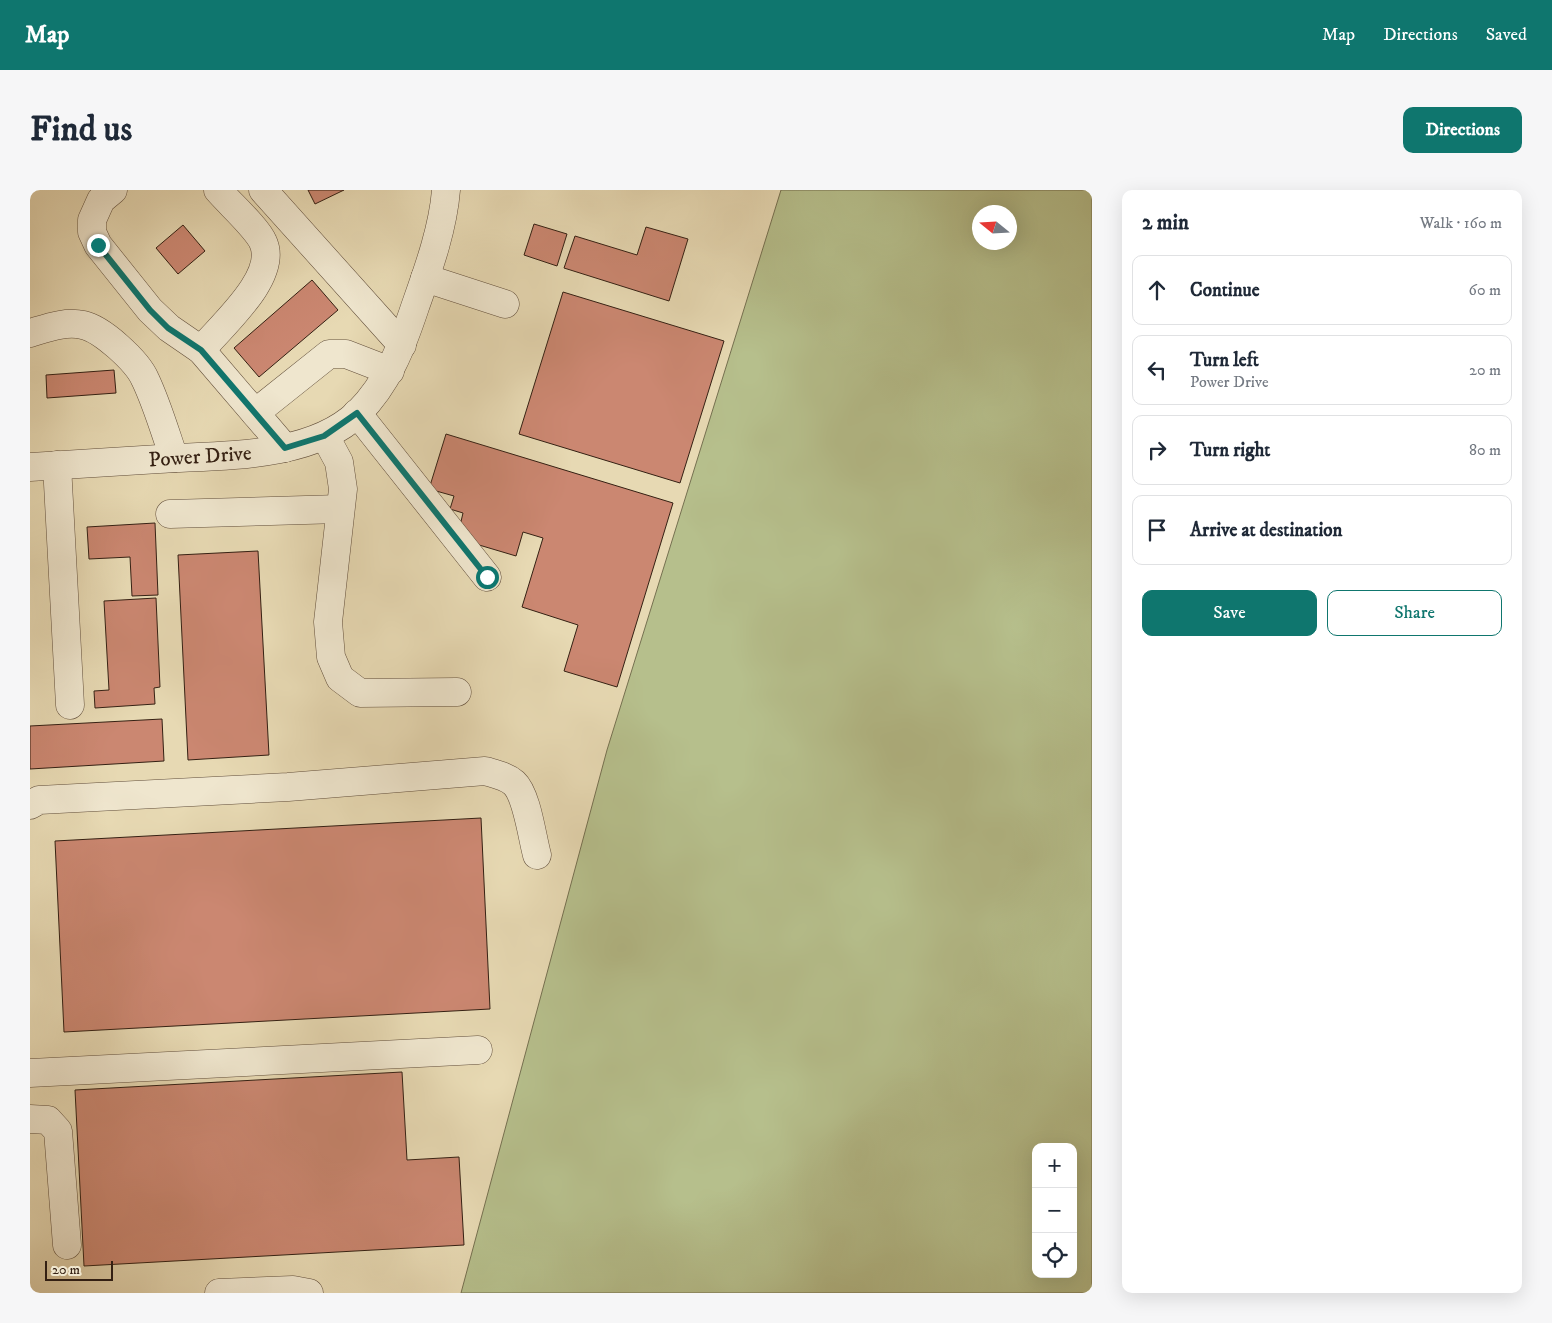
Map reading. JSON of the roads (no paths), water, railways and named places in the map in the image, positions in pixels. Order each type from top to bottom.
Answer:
[{"type":"street","points":[[113,190],[101,200],[92,220],[92,232],[98,245],[150,310],[168,328],[201,350],[285,448]]},
{"type":"street","points":[[201,350],[260,281],[267,254],[263,240],[218,190]]},
{"type":"street","points":[[263,190],[402,345]]},
{"type":"street","name":"Power Drive","points":[[30,467],[174,458],[285,448],[324,436],[357,413],[390,371],[402,345],[425,278],[445,204],[446,190]]},
{"type":"street","points":[[425,278],[505,304]]},
{"type":"street","points":[[30,333],[56,326],[84,325],[99,331],[122,351],[145,377],[174,458]]},
{"type":"street","points":[[255,413],[329,354],[346,354],[390,371]]},
{"type":"street","points":[[357,413],[487,577]]},
{"type":"street","points":[[324,436],[339,462],[342,489],[328,622],[331,658],[340,678],[360,693],[457,692]]},
{"type":"street","points":[[57,465],[70,705]]},
{"type":"street","points":[[170,514],[340,509]]},
{"type":"street","points":[[30,805],[39,800],[288,787],[485,771],[500,775],[514,783],[521,792],[537,855]]},
{"type":"street","points":[[30,1073],[478,1050]]},
{"type":"street","points":[[30,1119],[48,1120],[58,1131],[67,1245]]},
{"type":"street","points":[[219,1293],[293,1290],[309,1293]]}]
